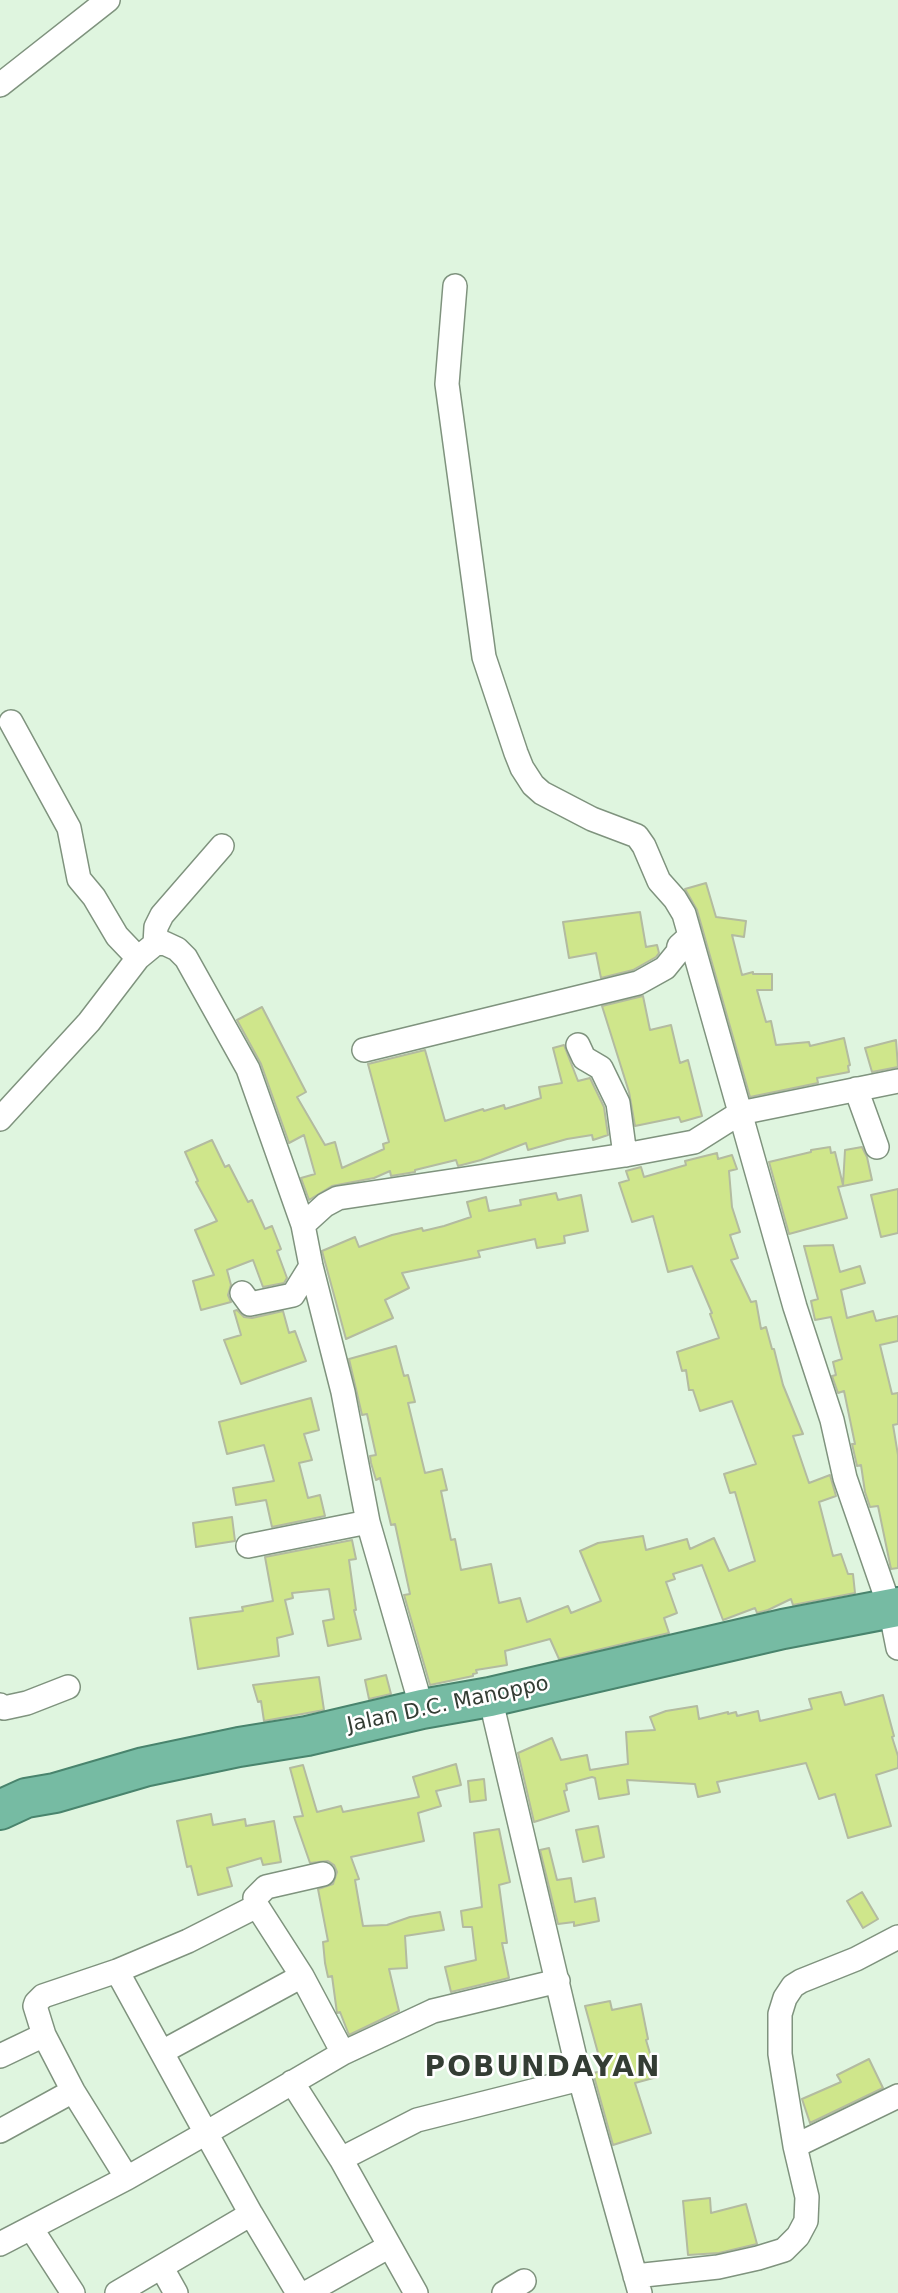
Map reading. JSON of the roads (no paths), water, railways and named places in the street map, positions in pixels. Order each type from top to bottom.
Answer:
[{"type":"highway","name":"Jalan D.C. Manoppo","points":[[0,1810],[26,1798],[55,1793],[144,1767],[490,1697],[783,1629],[894,1607]]},
{"type":"street","points":[[0,85],[108,0]]},
{"type":"street","points":[[455,286],[448,374],[449,399],[467,516],[481,642],[516,753],[533,785],[542,793],[592,819],[637,836],[645,846],[659,881],[681,908],[795,1307],[832,1420],[845,1478],[894,1607],[898,1648]]},
{"type":"street","points":[[11,722],[69,828],[79,879],[94,897],[117,936],[147,951]]},
{"type":"street","points":[[0,1119],[89,1022],[147,951],[162,915],[222,846]]},
{"type":"street","points":[[364,1050],[638,983],[664,968],[678,953],[679,946],[690,936]]},
{"type":"street","points":[[147,951],[163,943],[177,949],[186,958],[248,1069],[303,1225],[343,1392],[368,1522],[422,1709]]},
{"type":"street","points":[[579,1045],[584,1058],[601,1068],[618,1102],[625,1155]]},
{"type":"street","points":[[303,1225],[324,1205],[338,1198],[625,1155],[694,1142],[740,1113],[898,1081]]},
{"type":"street","points":[[856,1089],[877,1147]]},
{"type":"street","points":[[242,1293],[250,1304],[293,1294],[311,1266]]},
{"type":"street","points":[[248,1546],[368,1522]]},
{"type":"street","points":[[0,1705],[4,1708],[27,1703],[68,1687]]},
{"type":"street","points":[[490,1697],[580,2079],[638,2285],[758,2258],[784,2250],[798,2236],[806,2221],[808,2209],[780,2054],[780,2014],[785,1998],[801,1980],[856,1959],[898,1937]]},
{"type":"street","points":[[323,1874],[266,1887],[255,1898],[257,1906],[302,1976],[343,2053]]},
{"type":"street","points":[[127,2178],[73,2091],[44,2035],[34,2006],[39,1998],[117,1971],[188,1941],[257,1906]]},
{"type":"street","points":[[117,1971],[251,2214],[298,2293]]},
{"type":"street","points":[[162,2052],[302,1976]]},
{"type":"street","points":[[0,2244],[127,2178],[343,2053],[433,2011],[558,1981]]},
{"type":"street","points":[[0,2056],[44,2035]]},
{"type":"street","points":[[341,2159],[417,2120],[580,2079]]},
{"type":"street","points":[[292,2082],[341,2159],[416,2293]]},
{"type":"street","points":[[3,2121],[73,2091]]},
{"type":"street","points":[[795,2146],[898,2096]]},
{"type":"street","points":[[117,2293],[251,2214]]},
{"type":"street","points":[[31,2228],[73,2293]]},
{"type":"street","points":[[306,2293],[388,2247]]},
{"type":"street","points":[[162,2268],[176,2293]]},
{"type":"street","points":[[504,2293],[524,2281]]},
{"type":"district","name":"POBUNDAYAN","points":[[543,2069]]}]
